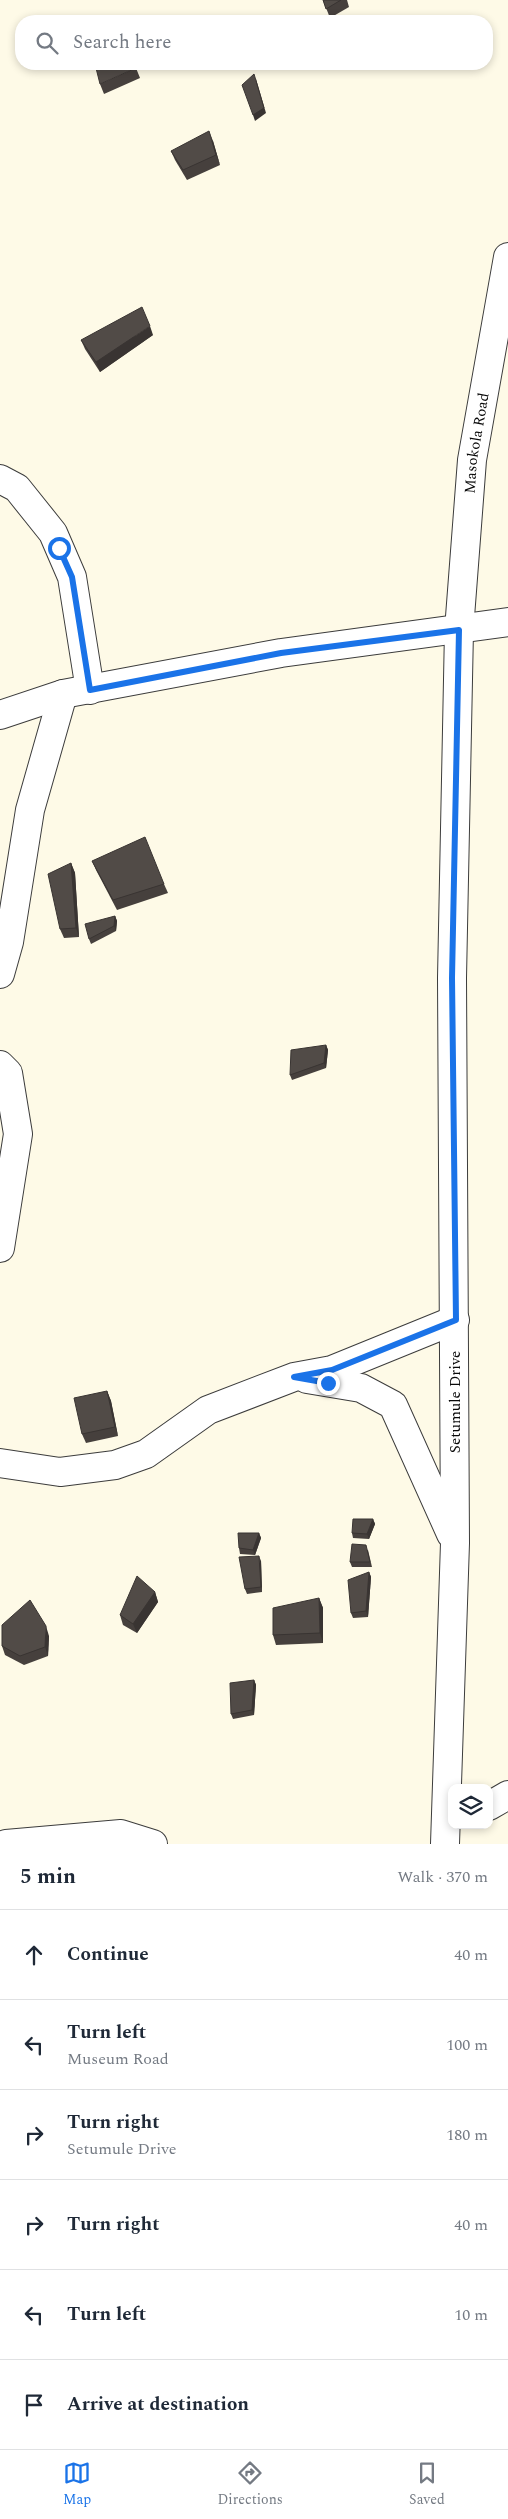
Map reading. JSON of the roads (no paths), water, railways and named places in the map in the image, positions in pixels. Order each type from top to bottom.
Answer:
[{"type":"street","name":"Masokola Road","points":[[459,630],[472,460],[505,283],[508,257]]},
{"type":"street","points":[[0,479],[17,488],[53,533],[72,577],[76,692],[30,810],[8,942],[0,974]]},
{"type":"street","points":[[0,715],[76,692],[281,653],[508,622]]},
{"type":"street","name":"Setumule Drive","points":[[449,1834],[455,1543],[456,1320],[452,978],[459,630]]},
{"type":"street","points":[[0,1065],[8,1073],[18,1134],[0,1248]]},
{"type":"street","points":[[0,1463],[60,1472],[115,1465],[146,1454],[208,1410],[294,1377],[332,1370],[456,1320]]},
{"type":"street","points":[[294,1377],[361,1388],[393,1405],[455,1543]]},
{"type":"street","points":[[493,1804],[508,1795]]},
{"type":"street","points":[[6,1844],[120,1834],[154,1844]]}]
